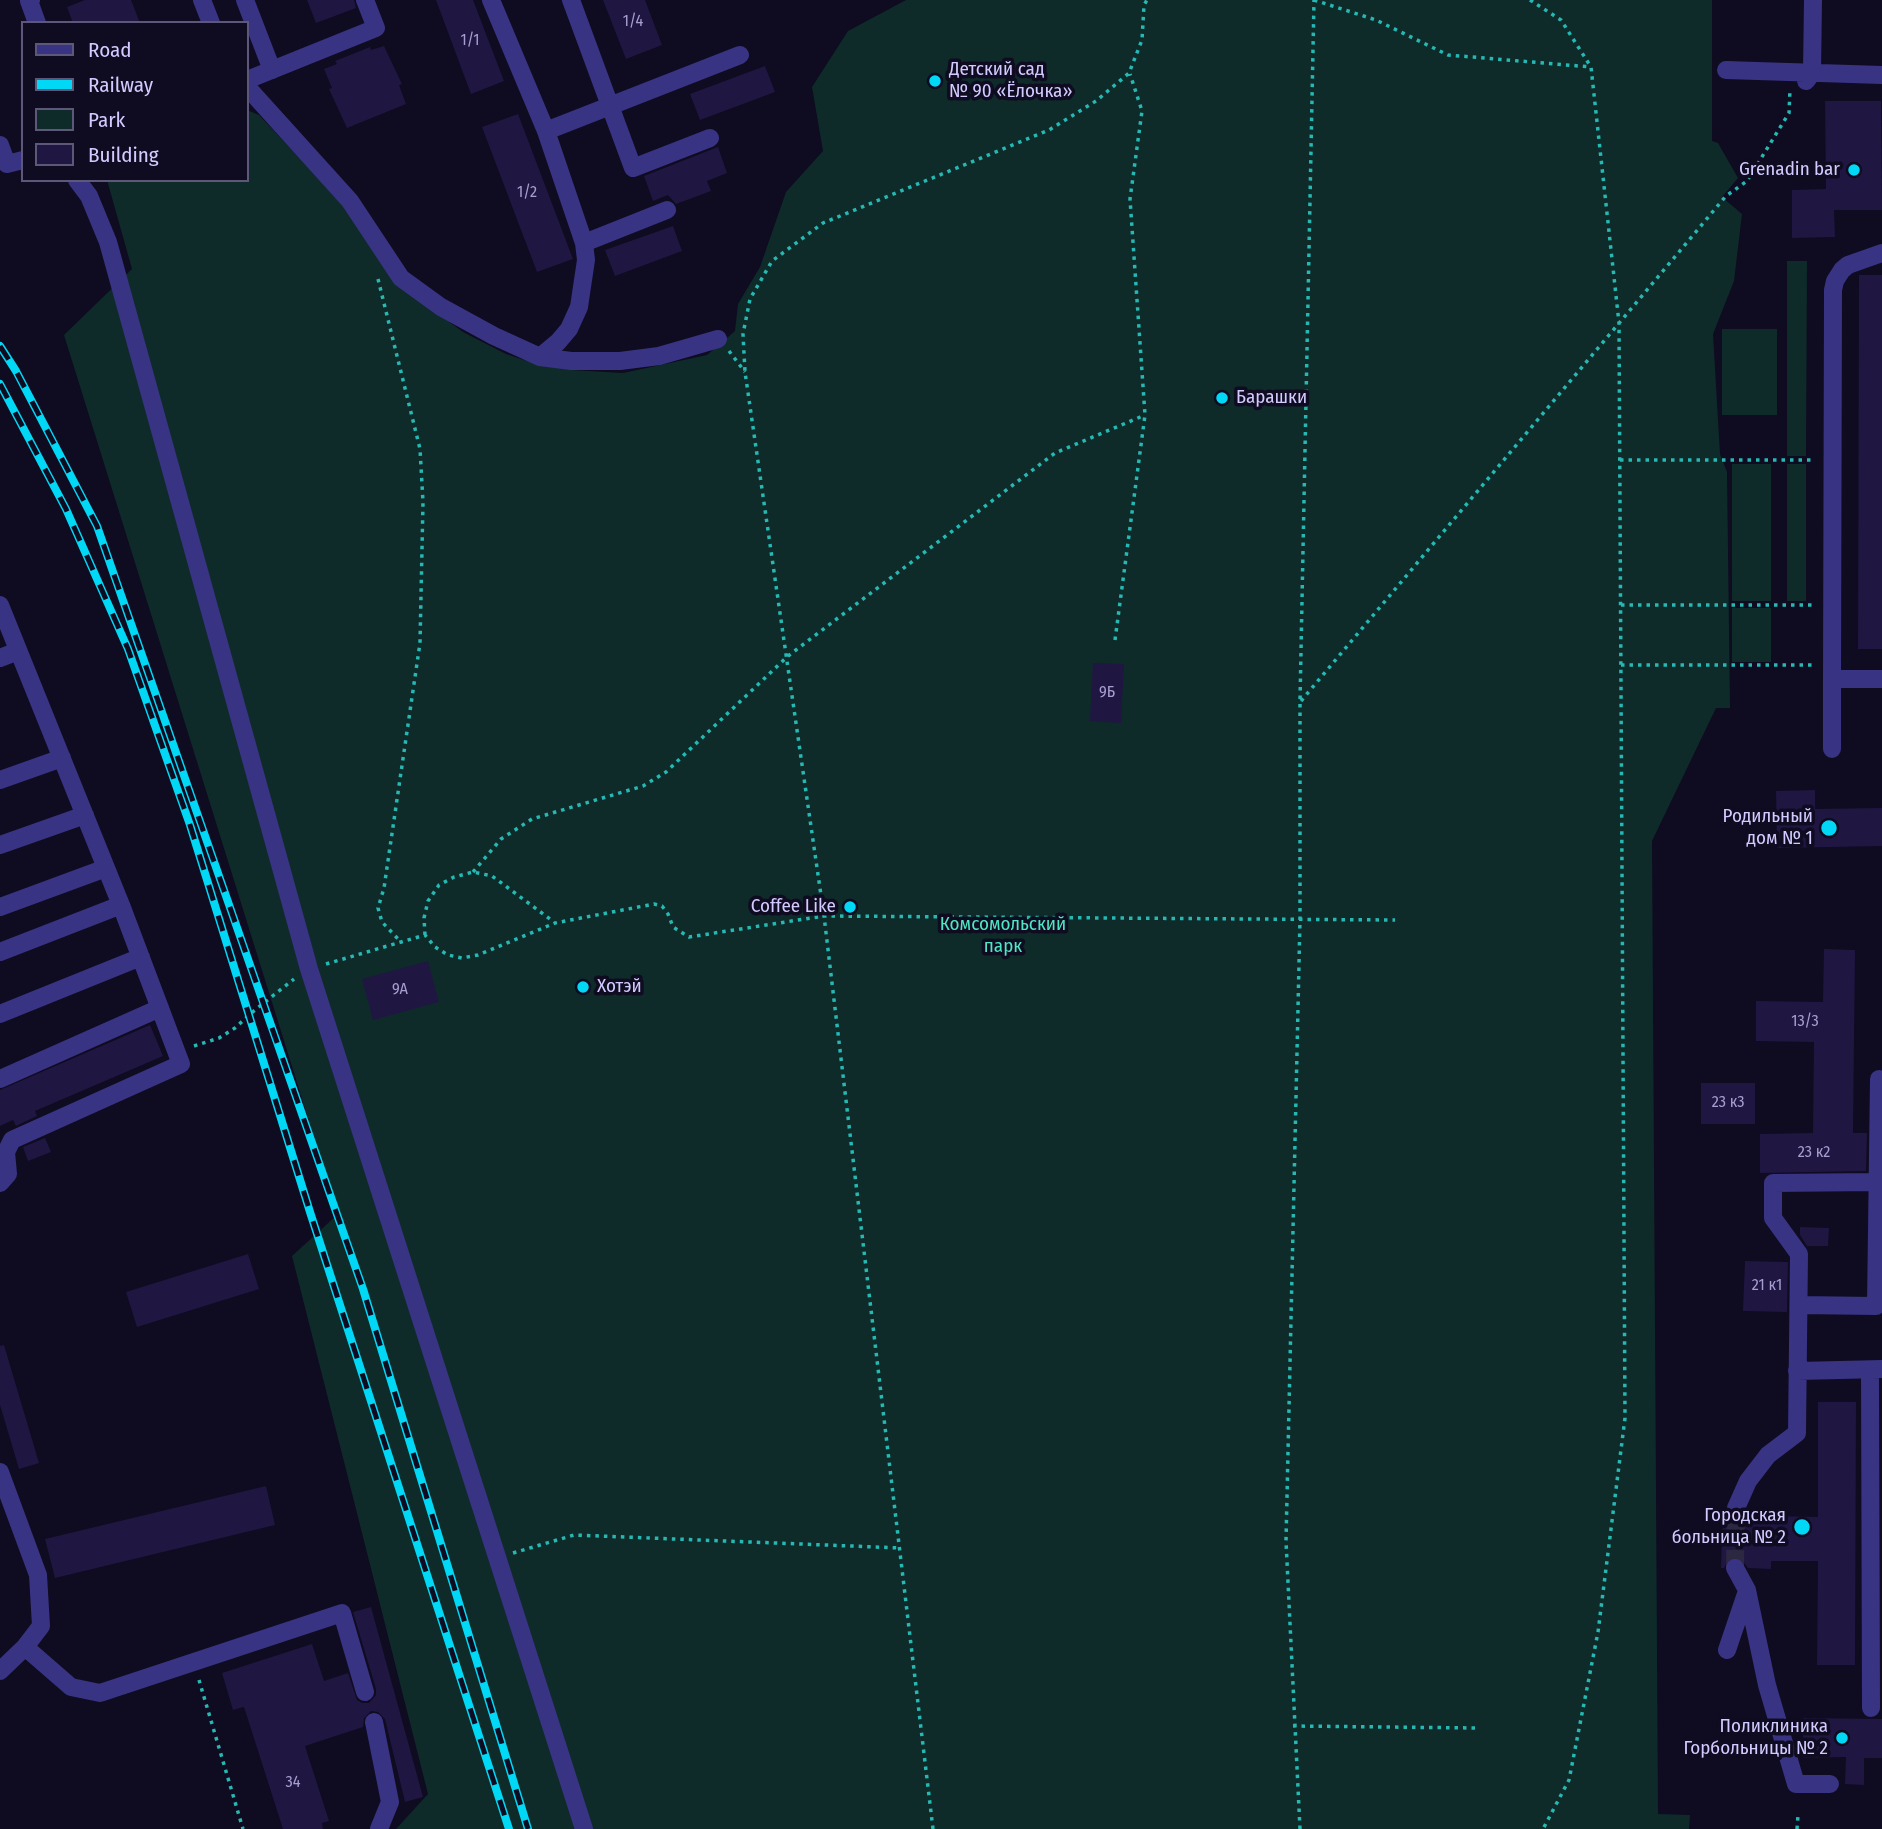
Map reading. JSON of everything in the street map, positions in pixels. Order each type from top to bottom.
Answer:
[{"type":"street","points":[[31,0],[29,1],[36,21]]},
{"type":"street","points":[[202,0],[210,21]]},
{"type":"street","points":[[244,0],[272,70]]},
{"type":"street","points":[[248,80],[376,29],[365,0]]},
{"type":"street","points":[[491,0],[546,131],[584,243],[586,260],[579,307],[563,336],[540,357]]},
{"type":"street","points":[[570,0],[633,168],[710,138]]},
{"type":"street","points":[[1803,75],[1813,0]]},
{"type":"street","points":[[546,131],[740,55]]},
{"type":"street","points":[[1726,70],[1803,75],[1882,75]]},
{"type":"street","points":[[248,89],[350,201],[401,278],[441,307],[494,336],[540,357],[571,361],[620,361],[659,356],[719,339]]},
{"type":"street","points":[[0,145],[15,162]]},
{"type":"street","points":[[78,182],[89,196],[108,242],[309,969],[584,1829]]},
{"type":"street","points":[[584,243],[667,210]]},
{"type":"street","points":[[1832,750],[1835,281],[1849,265],[1882,253]]},
{"type":"street","points":[[0,605],[121,905],[181,1064],[12,1140],[6,1152],[8,1174],[0,1183]]},
{"type":"street","points":[[0,658],[19,651]]},
{"type":"street","points":[[1832,672],[1882,679]]},
{"type":"street","points":[[0,780],[62,758]]},
{"type":"street","points":[[0,845],[85,815]]},
{"type":"street","points":[[0,907],[106,868]]},
{"type":"street","points":[[0,952],[121,905]]},
{"type":"street","points":[[0,1014],[141,957]]},
{"type":"street","points":[[0,1079],[160,1007]]},
{"type":"street","points":[[1798,1305],[1876,1306],[1879,1079]]},
{"type":"street","points":[[1736,1508],[1748,1481],[1768,1455],[1797,1433],[1799,1254],[1773,1218],[1773,1183],[1877,1182]]},
{"type":"street","points":[[1797,1371],[1876,1369],[1871,1708]]},
{"type":"street","points":[[0,1472],[38,1576],[41,1626],[25,1647],[0,1671]]},
{"type":"street","points":[[1735,1568],[1747,1590],[1767,1685],[1796,1784],[1830,1784]]},
{"type":"street","points":[[1727,1650],[1747,1590]]},
{"type":"street","points":[[25,1647],[71,1687],[100,1693],[342,1613],[365,1692]]},
{"type":"street","points":[[373,1722],[390,1802],[379,1829]]},
{"type":"path","points":[[933,1829],[824,916],[745,372],[743,334],[750,299],[772,261],[823,223],[1049,130],[1096,101],[1129,73],[1142,40],[1144,5],[1147,0]]},
{"type":"path","points":[[1300,1829],[1286,1541],[1300,919],[1300,701],[1314,0],[1376,20],[1448,55],[1591,67]]},
{"type":"path","points":[[1530,0],[1561,20],[1591,67],[1619,323],[1625,1418],[1598,1632],[1570,1780],[1544,1829]]},
{"type":"path","points":[[1115,640],[1145,415],[1130,199],[1142,111],[1129,73]]},
{"type":"path","points":[[1300,701],[1726,196],[1747,181],[1789,113],[1803,75]]},
{"type":"path","points":[[377,276],[420,449],[423,502],[420,643],[384,888],[378,908],[382,922],[401,942]]},
{"type":"path","points":[[719,339],[745,372]]},
{"type":"path","points":[[473,872],[501,839],[532,819],[643,786],[666,772],[788,656],[1055,453],[1145,415]]},
{"type":"path","points":[[1620,460],[1833,460]]},
{"type":"path","points":[[1621,605],[1833,605]]},
{"type":"path","points":[[1621,665],[1832,672]]},
{"type":"path","points":[[555,923],[492,876],[473,872],[454,877],[439,886],[428,901],[424,918],[425,935],[435,947],[448,955],[462,958],[496,950],[555,923],[654,904],[662,906],[673,927],[689,937],[824,916],[1395,920]]},
{"type":"path","points":[[177,1051],[219,1038],[236,1028],[309,969],[425,935]]},
{"type":"path","points":[[497,1557],[574,1535],[901,1548]]},
{"type":"path","points":[[194,1662],[243,1829]]},
{"type":"path","points":[[1293,1726],[1477,1728]]},
{"type":"path","points":[[1797,1829],[1798,1815]]},
{"type":"green space","name":"Комсомольский парк","points":[[906,0],[1712,0],[1712,141],[1718,143],[1738,178],[1722,197],[1742,214],[1734,281],[1713,334],[1720,454],[1727,472],[1730,708],[1716,708],[1652,841],[1658,1814],[1690,1815],[1689,1829],[396,1829],[428,1794],[292,1256],[338,1214],[64,335],[132,269],[108,182],[248,182],[248,110],[259,115],[346,207],[399,285],[463,332],[506,354],[571,370],[623,373],[707,355],[735,331],[738,304],[760,267],[786,192],[823,151],[812,87],[848,31]]},
{"type":"green space","points":[[1787,261],[1807,261],[1806,456],[1787,456]]},
{"type":"green space","points":[[1722,329],[1777,329],[1777,415],[1722,415]]},
{"type":"green space","points":[[1732,464],[1771,464],[1771,601],[1732,601]]},
{"type":"green space","points":[[1787,464],[1806,464],[1806,601],[1787,601]]},
{"type":"green space","points":[[1732,608],[1771,608],[1771,662],[1732,662]]},
{"type":"building","points":[[85,0],[131,0],[139,21],[72,21],[67,7]]},
{"type":"building","points":[[307,0],[354,0],[356,8],[316,23]]},
{"type":"building","points":[[436,0],[473,0],[504,81],[471,94]]},
{"type":"building","points":[[603,0],[645,0],[662,45],[626,59]]},
{"type":"building","points":[[384,46],[402,84],[399,85],[406,104],[347,128],[329,89],[332,88],[324,69],[337,64],[335,61],[370,47],[371,50]]},
{"type":"building","points":[[765,66],[775,92],[700,120],[690,94]]},
{"type":"building","name":"Grenadin bar","points":[[1825,101],[1881,101],[1882,210],[1834,210],[1835,237],[1792,238],[1792,190],[1826,189]]},
{"type":"building","points":[[518,114],[573,259],[537,272],[482,127]]},
{"type":"building","points":[[718,147],[727,173],[707,181],[711,191],[676,204],[668,195],[653,201],[644,176]]},
{"type":"building","points":[[673,226],[682,251],[615,276],[605,250]]},
{"type":"building","points":[[1859,275],[1882,275],[1882,649],[1858,649]]},
{"type":"building","points":[[1093,663],[1124,664],[1121,723],[1090,721]]},
{"type":"building","name":"Родильный дом № 1","points":[[1815,790],[1815,809],[1882,808],[1882,846],[1777,848],[1776,791]]},
{"type":"building","points":[[1824,949],[1855,950],[1853,1133],[1867,1133],[1866,1171],[1760,1173],[1760,1134],[1813,1133],[1814,1042],[1756,1041],[1756,1001],[1823,1002]]},
{"type":"building","points":[[428,961],[439,1002],[373,1020],[362,979]]},
{"type":"building","points":[[150,1025],[163,1056],[35,1111],[37,1116],[16,1126],[13,1120],[0,1126],[0,1090]]},
{"type":"building","points":[[1701,1083],[1755,1083],[1755,1124],[1701,1124]]},
{"type":"building","points":[[45,1138],[51,1152],[28,1161],[23,1147]]},
{"type":"building","points":[[1800,1227],[1829,1228],[1828,1246],[1807,1246],[1800,1235]]},
{"type":"building","points":[[248,1254],[259,1289],[137,1327],[126,1292]]},
{"type":"building","points":[[1745,1261],[1788,1262],[1787,1312],[1743,1311]]},
{"type":"building","points":[[4,1345],[39,1463],[19,1469],[0,1405],[0,1346]]},
{"type":"building","name":"Городская больница № 2","points":[[1818,1402],[1856,1402],[1855,1665],[1817,1665],[1818,1561],[1771,1561],[1771,1569],[1748,1568],[1741,1559],[1735,1557],[1729,1558],[1724,1568],[1721,1568],[1723,1508],[1727,1515],[1737,1519],[1743,1517],[1748,1508],[1770,1509],[1770,1516],[1818,1517]]},
{"type":"building","points":[[266,1486],[275,1525],[55,1578],[45,1539]]},
{"type":"building","points":[[371,1607],[423,1797],[405,1802],[385,1719],[378,1712],[371,1711],[364,1718],[363,1727],[305,1746],[329,1821],[322,1823],[323,1829],[283,1829],[244,1707],[233,1710],[222,1673],[312,1644],[324,1681],[348,1673],[357,1700],[369,1703],[376,1695],[376,1689],[353,1612]]},
{"type":"building","name":"Поликлиника Горбольницы № 2","points":[[1803,1718],[1882,1719],[1882,1758],[1864,1758],[1864,1785],[1845,1784],[1846,1757],[1803,1758]]},
{"type":"tunnel","points":[[1735,1568],[1736,1508]]},
{"type":"railway","points":[[0,346],[16,371],[97,526],[363,1289],[528,1829]]},
{"type":"railway","points":[[0,384],[66,509],[128,649],[190,825],[310,1212],[509,1829]]},
{"type":"place","name":"Детский сад № 90 «Ёлочка»","points":[[935,81]]},
{"type":"place","name":"Grenadin bar","points":[[1854,170]]},
{"type":"place","name":"Барашки","points":[[1222,398]]},
{"type":"place","name":"Родильный дом № 1","points":[[1829,828]]},
{"type":"place","name":"Coffee Like","points":[[850,907]]},
{"type":"place","name":"Хотэй","points":[[583,987]]},
{"type":"place","name":"Городская больница № 2","points":[[1802,1527]]},
{"type":"place","name":"Поликлиника Горбольницы № 2","points":[[1842,1738]]}]
